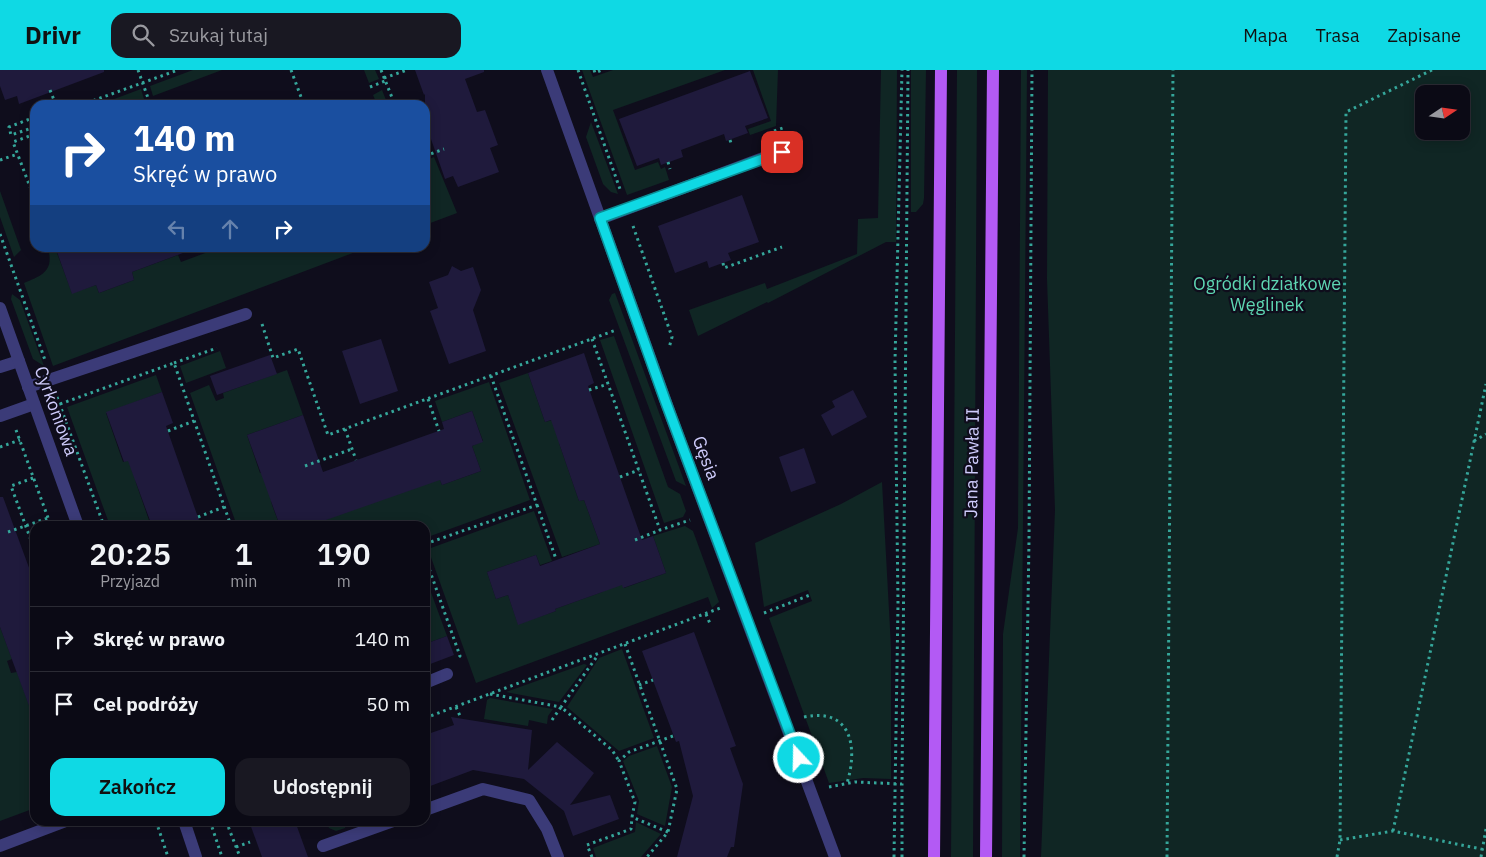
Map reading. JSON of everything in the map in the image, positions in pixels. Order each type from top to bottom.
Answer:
[{"type":"main road","name":"Jana Pawła II","points":[[934,857],[941,70]]},
{"type":"main road","name":"Jana Pawła II","points":[[986,857],[993,70]]},
{"type":"street","name":"Gęsia","points":[[547,70],[676,428],[835,857]]},
{"type":"street","points":[[600,218],[782,152]]},
{"type":"street","name":"Cyrkoniowa","points":[[0,308],[76,521]]},
{"type":"street","points":[[28,387],[246,314]]},
{"type":"street","points":[[0,367],[19,361]]},
{"type":"street","points":[[5,414],[34,404]]},
{"type":"street","points":[[430,681],[447,674]]},
{"type":"street","points":[[430,808],[483,789],[529,800],[547,830],[558,857]]},
{"type":"street","points":[[0,846],[53,826]]},
{"type":"street","points":[[186,826],[196,857]]},
{"type":"street","points":[[323,846],[379,826]]},
{"type":"path","points":[[138,70],[148,98]]},
{"type":"path","points":[[95,100],[178,70]]},
{"type":"path","points":[[291,70],[302,100]]},
{"type":"path","points":[[381,70],[392,100]]},
{"type":"path","points":[[370,87],[407,70]]},
{"type":"path","points":[[578,70],[672,337],[668,351]]},
{"type":"path","points":[[594,70],[595,72],[602,70]]},
{"type":"path","points":[[894,857],[898,604],[896,333],[902,70]]},
{"type":"path","points":[[902,857],[908,70]]},
{"type":"path","points":[[1024,857],[1029,540],[1032,70]]},
{"type":"path","points":[[1167,857],[1174,70]]},
{"type":"path","points":[[1337,857],[1340,840],[1346,112],[1432,70]]},
{"type":"path","points":[[50,90],[54,100]]},
{"type":"path","points":[[30,119],[9,127],[12,135],[30,129]]},
{"type":"path","points":[[30,136],[13,142],[30,186]]},
{"type":"path","points":[[730,140],[732,146]]},
{"type":"path","points":[[430,154],[444,149]]},
{"type":"path","points":[[0,160],[18,154]]},
{"type":"path","points":[[668,162],[670,169]]},
{"type":"path","points":[[722,263],[724,268],[782,248]]},
{"type":"path","points":[[260,321],[273,358],[298,349],[328,435],[616,330]]},
{"type":"path","points":[[592,339],[660,530]]},
{"type":"path","points":[[60,404],[217,348]]},
{"type":"path","points":[[174,363],[229,521]]},
{"type":"path","points":[[492,376],[556,559]]},
{"type":"path","points":[[589,390],[608,384]]},
{"type":"path","points":[[1394,831],[1486,384]]},
{"type":"path","points":[[428,399],[439,431]]},
{"type":"path","points":[[5,414],[20,440],[49,521]]},
{"type":"path","points":[[168,431],[194,421]]},
{"type":"path","points":[[345,429],[356,460]]},
{"type":"path","points":[[1474,440],[1486,434]]},
{"type":"path","points":[[0,448],[20,440]]},
{"type":"path","points":[[305,466],[352,449]]},
{"type":"path","points":[[620,477],[639,470]]},
{"type":"path","points":[[30,537],[11,486],[33,478]]},
{"type":"path","points":[[430,542],[537,505]]},
{"type":"path","points":[[198,517],[224,507]]},
{"type":"path","points":[[40,521],[48,518]]},
{"type":"path","points":[[635,540],[683,522]]},
{"type":"path","points":[[8,532],[30,525]]},
{"type":"path","points":[[430,571],[460,656],[447,674]]},
{"type":"path","points":[[765,621],[763,613],[810,595]]},
{"type":"path","points":[[430,716],[726,606]]},
{"type":"path","points":[[706,614],[711,626]]},
{"type":"path","points":[[625,644],[677,789],[668,832],[647,857]]},
{"type":"path","points":[[552,720],[598,654]]},
{"type":"path","points":[[639,685],[653,680]]},
{"type":"path","points":[[489,694],[560,707],[612,750],[619,761],[635,802],[631,829],[587,846],[592,857]]},
{"type":"path","points":[[456,707],[460,716]]},
{"type":"path","points":[[800,718],[812,716],[830,717],[843,727],[851,742],[853,751],[852,769],[847,783]]},
{"type":"path","points":[[619,761],[629,752],[673,736]]},
{"type":"path","points":[[826,788],[847,783],[902,784]]},
{"type":"path","points":[[632,817],[668,832]]},
{"type":"path","points":[[158,826],[168,857]]},
{"type":"path","points":[[212,826],[222,857]]},
{"type":"path","points":[[228,826],[240,857]]},
{"type":"path","points":[[1481,857],[1484,849],[1486,829]]},
{"type":"path","points":[[1340,840],[1394,831],[1484,849]]},
{"type":"path","points":[[236,847],[250,842]]},
{"type":"green space","points":[[193,70],[222,70],[153,96],[150,86]]},
{"type":"green space","points":[[364,70],[375,70],[379,79],[369,83]]},
{"type":"green space","points":[[582,70],[590,70],[593,77],[613,70],[725,70],[613,110],[635,170],[658,162],[661,169],[665,167],[669,180],[627,195]]},
{"type":"green space","points":[[753,70],[778,70],[776,126],[750,135],[748,129],[771,121]]},
{"type":"green space","points":[[881,70],[897,70],[896,242],[886,242],[768,303],[698,336],[689,310],[765,283],[767,289],[857,254],[858,219],[878,218]]},
{"type":"green space","points":[[911,70],[926,70],[924,198],[923,204],[916,212],[911,212]]},
{"type":"green space","points":[[957,70],[977,70],[973,857],[951,857]]},
{"type":"green space","points":[[1021,70],[1027,70],[1020,857],[1002,857],[1003,634],[1018,528]]},
{"type":"green space","name":"Ogródki działkowe Węglinek","points":[[1048,70],[1486,70],[1486,857],[1041,857],[1055,510],[1047,279]]},
{"type":"green space","points":[[141,89],[144,99],[142,100],[111,100]]},
{"type":"green space","points":[[382,90],[386,100],[375,100],[373,95]]},
{"type":"green space","points":[[591,122],[618,194],[611,192],[603,184],[586,137]]},
{"type":"green space","points":[[434,157],[457,213],[430,223],[430,159]]},
{"type":"green space","points":[[0,191],[21,250],[14,257],[0,217]]},
{"type":"green space","points":[[48,252],[59,252],[57,253],[72,293],[96,285],[99,293],[134,280],[132,272],[178,255],[181,262],[208,252],[355,252],[53,366],[24,283],[45,271],[48,267]]},
{"type":"green space","points":[[615,293],[686,486],[676,481],[609,300],[612,294]]},
{"type":"green space","points":[[12,294],[20,300],[44,366],[33,359],[11,299]]},
{"type":"green space","points":[[614,336],[668,487],[680,494],[686,511],[683,517],[664,523],[600,340]]},
{"type":"green space","points":[[220,351],[226,368],[186,383],[180,366]]},
{"type":"green space","points":[[287,370],[303,415],[247,435],[260,473],[265,472],[272,505],[278,521],[235,521],[190,393],[209,385],[216,401],[224,398],[223,393]]},
{"type":"green space","points":[[528,373],[545,422],[556,419],[564,441],[559,443],[579,501],[584,500],[600,544],[562,557],[499,383]]},
{"type":"green space","points":[[156,375],[162,392],[106,413],[123,462],[133,459],[136,483],[149,521],[108,521],[67,407]]},
{"type":"green space","points":[[489,382],[530,500],[430,536],[430,521],[326,521],[324,515],[438,474],[442,485],[481,471],[472,446],[483,441],[472,411],[442,422],[435,401]]},
{"type":"green space","points":[[882,482],[891,647],[891,779],[863,778],[829,783],[769,618],[812,601],[808,590],[764,607],[755,543],[841,504]]},
{"type":"green space","points":[[534,511],[552,561],[540,565],[536,555],[487,572],[496,599],[508,595],[518,624],[602,592],[621,580],[624,588],[666,573],[653,536],[685,526],[693,531],[719,602],[712,608],[708,597],[476,683],[430,555],[430,548]]},
{"type":"green space","points":[[430,590],[447,636],[430,642]]},
{"type":"green space","points":[[0,627],[12,659],[7,661],[11,673],[17,672],[30,707],[30,810],[0,821]]},
{"type":"green space","points":[[622,649],[654,738],[619,751],[567,707],[599,658]]},
{"type":"green space","points":[[584,664],[587,665],[559,702],[506,692]]},
{"type":"green space","points":[[490,698],[553,709],[548,716],[547,724],[529,720],[528,726],[484,719],[487,700]]},
{"type":"green space","points":[[657,746],[672,787],[665,826],[637,814],[639,801],[623,761],[629,756]]},
{"type":"green space","points":[[636,822],[661,834],[641,857],[596,857],[593,848],[635,832]]},
{"type":"green space","points":[[328,826],[346,826],[336,831]]},
{"type":"building","points":[[0,70],[104,70],[104,72],[19,104],[17,96],[5,100],[0,86]]},
{"type":"building","points":[[415,70],[484,70],[484,72],[465,79],[477,112],[485,110],[498,145],[490,148],[499,172],[458,187],[453,176],[445,179],[430,136],[430,100],[425,100]]},
{"type":"building","points":[[750,71],[768,118],[745,126],[748,133],[726,141],[724,134],[681,150],[683,157],[661,165],[659,158],[637,166],[619,119]]},
{"type":"building","points":[[742,195],[759,242],[728,253],[731,260],[709,268],[707,261],[675,273],[658,226]]},
{"type":"building","points":[[57,252],[186,252],[132,272],[134,280],[99,293],[96,285],[72,294]]},
{"type":"building","points":[[452,266],[461,271],[473,267],[481,290],[473,310],[486,351],[449,364],[430,311],[438,308],[429,282],[448,275]]},
{"type":"building","points":[[381,339],[398,391],[360,404],[342,351]]},
{"type":"building","points":[[584,353],[594,383],[588,386],[642,540],[653,536],[666,573],[623,588],[622,585],[555,609],[556,611],[518,625],[508,595],[496,599],[487,572],[536,555],[540,566],[600,544],[584,500],[579,501],[551,420],[545,422],[528,373]]},
{"type":"building","points":[[270,355],[277,374],[217,395],[210,376]]},
{"type":"building","points":[[853,390],[867,417],[832,436],[821,415],[835,407],[832,401]]},
{"type":"building","points":[[162,392],[173,423],[166,426],[199,521],[150,521],[128,461],[124,462],[106,412]]},
{"type":"building","points":[[472,411],[483,442],[472,446],[481,471],[442,485],[440,480],[326,521],[278,521],[247,435],[303,415],[323,472],[444,429],[442,422]]},
{"type":"building","points":[[804,448],[816,483],[791,492],[779,457]]},
{"type":"building","points":[[0,497],[3,497],[30,570],[30,709],[0,627]]},
{"type":"building","points":[[694,632],[736,746],[730,748],[743,784],[734,847],[731,847],[727,857],[677,857],[693,796],[679,741],[676,742],[642,651]]},
{"type":"building","points":[[447,636],[454,655],[430,664],[430,642]]},
{"type":"building","points":[[451,717],[532,730],[528,770],[557,742],[594,773],[570,805],[610,795],[619,819],[573,836],[564,811],[524,779],[473,770],[430,786],[430,733],[454,725]]},
{"type":"building","points":[[251,826],[297,826],[308,857],[262,857]]},
{"type":"route","points":[[782,152],[600,218],[665,400],[799,758]]}]
